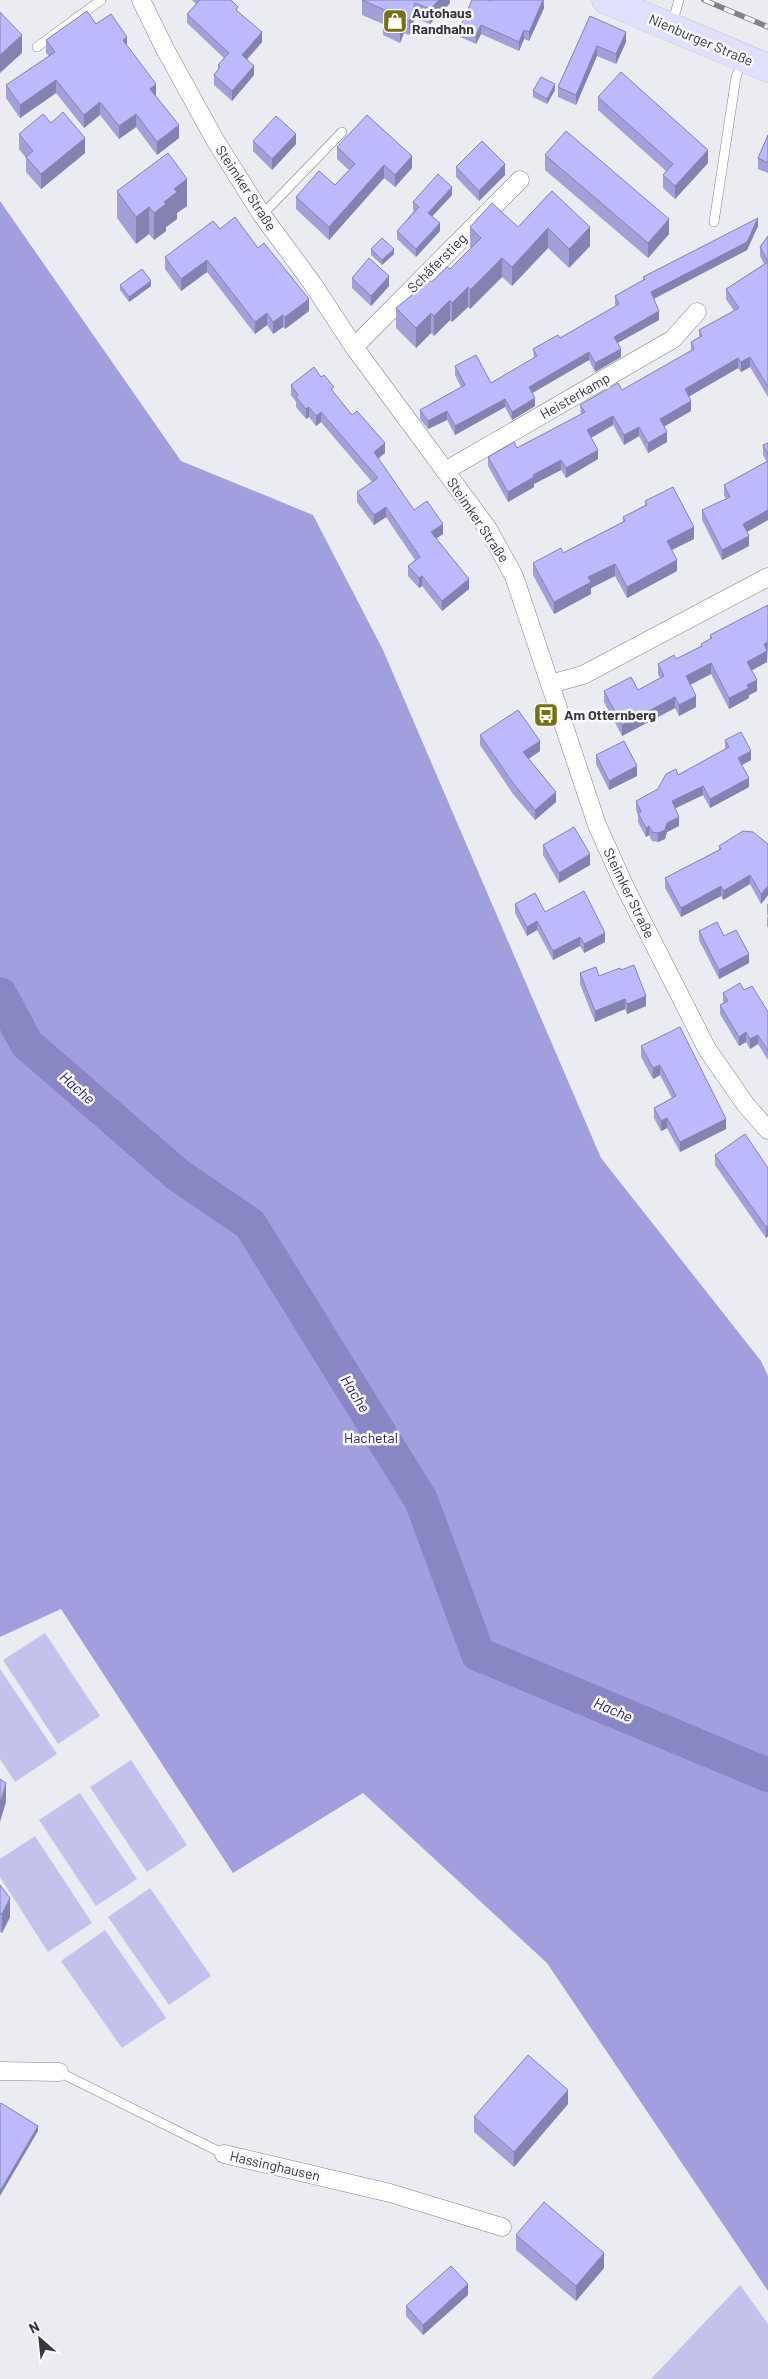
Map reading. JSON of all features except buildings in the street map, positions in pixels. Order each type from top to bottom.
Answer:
[{"type":"main road","name":"Nienburger Straße","points":[[606,0],[672,26],[756,63]]},
{"type":"street","name":"Steimker Straße","points":[[141,0],[165,49],[215,140],[262,215],[312,283],[354,347],[488,529],[514,576],[597,824],[624,885],[707,1049],[746,1105],[768,1130]]},
{"type":"street","name":"Schäferstieg","points":[[354,347],[520,180]]},
{"type":"street","name":"Heisterkamp","points":[[445,471],[673,340],[697,312]]},
{"type":"street","points":[[550,684],[583,675],[768,577]]},
{"type":"street","name":"Hassinghausen","points":[[0,2071],[58,2072]]},
{"type":"street","name":"Hassinghausen","points":[[224,2154],[390,2193],[502,2227]]},
{"type":"lane","points":[[37,47],[101,0]]},
{"type":"lane","points":[[672,26],[679,0]]},
{"type":"lane","points":[[714,222],[736,77],[756,63]]},
{"type":"lane","points":[[262,215],[342,132]]},
{"type":"lane","name":"Hassinghausen","points":[[58,2072],[224,2154]]},
{"type":"shaded area","points":[[45,1633],[100,1716],[58,1744],[3,1660]]},
{"type":"shaded area","points":[[0,1669],[57,1754],[15,1782],[0,1759]]},
{"type":"shaded area","points":[[131,1760],[187,1845],[147,1872],[90,1787]]},
{"type":"shaded area","points":[[80,1793],[137,1879],[96,1906],[39,1820]]},
{"type":"shaded area","points":[[35,1836],[92,1923],[48,1952],[0,1877],[0,1859]]},
{"type":"shaded area","points":[[150,1888],[211,1976],[169,2005],[108,1917]]},
{"type":"shaded area","points":[[105,1930],[166,2018],[122,2048],[61,1961]]},
{"type":"shaded area","points":[[740,2285],[768,2324],[768,2379],[651,2379]]},
{"type":"green space","name":"Hachetal","points":[[0,201],[181,461],[313,515],[383,650],[601,1158],[761,1361],[768,1376],[768,2291],[547,1963],[363,1793],[233,1873],[61,1609],[0,1637]]},
{"type":"waterway","name":"Hache","points":[[0,994],[27,1044],[178,1175],[250,1224],[421,1500],[478,1654],[768,1775]]},
{"type":"railway","points":[[704,0],[768,27]]},
{"type":"place","name":"Autohaus Randhahn","points":[[395,21]]},
{"type":"place","name":"Am Otternberg","points":[[546,715]]}]
